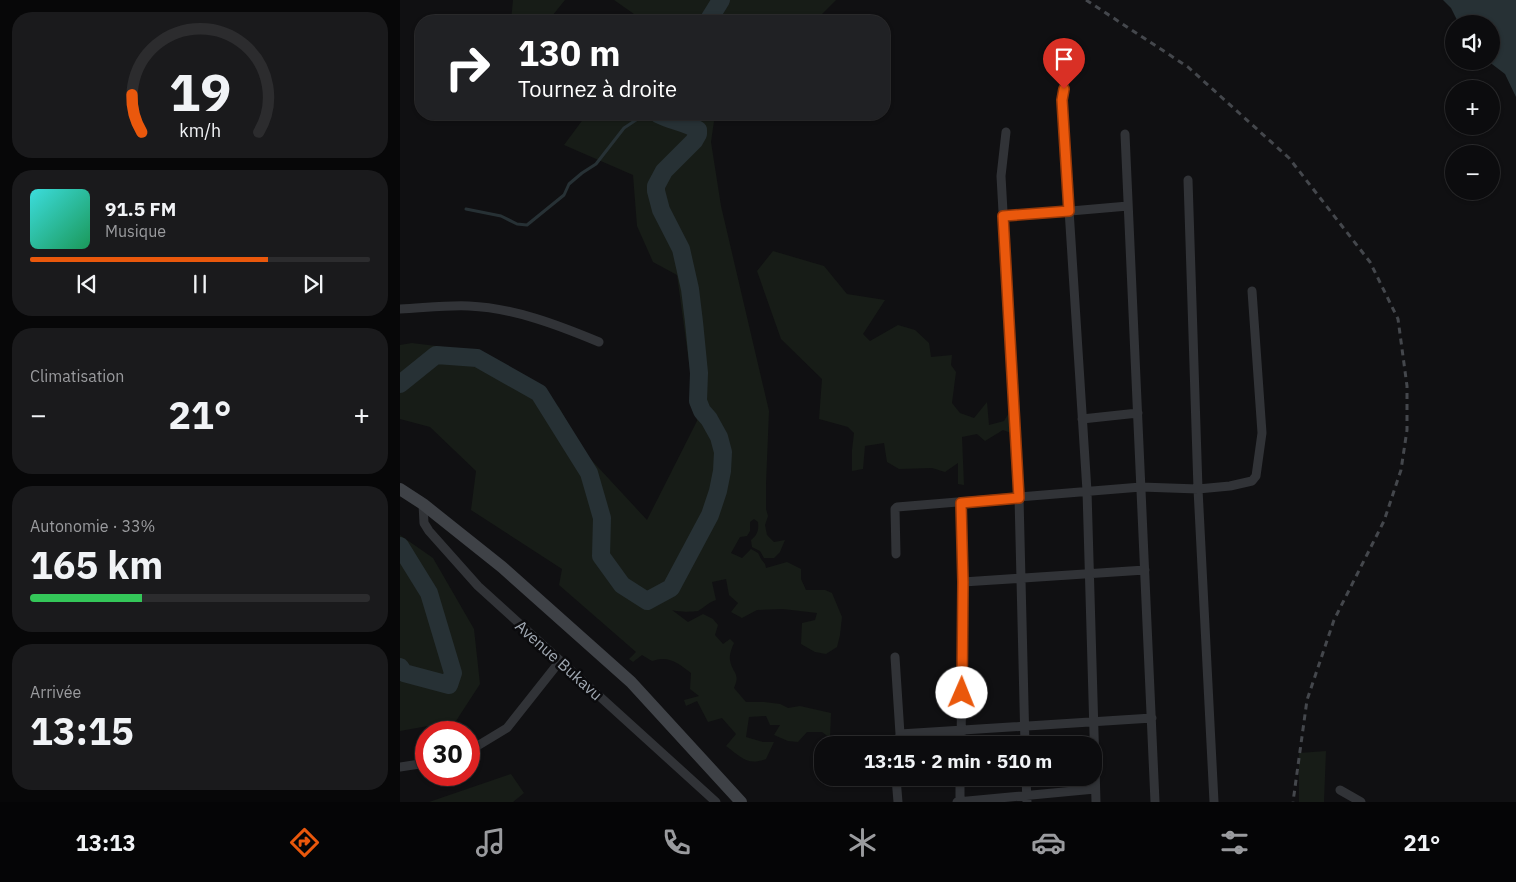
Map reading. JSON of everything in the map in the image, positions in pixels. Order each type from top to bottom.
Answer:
[{"type":"street","points":[[1071,72],[1065,78],[1062,100],[1087,491],[1096,802]]},
{"type":"street","points":[[1006,132],[1001,176],[1019,498],[1025,736]]},
{"type":"street","points":[[1125,134],[1155,802]]},
{"type":"street","points":[[1188,180],[1198,489],[1214,802]]},
{"type":"street","points":[[1003,216],[1128,206]]},
{"type":"street","points":[[896,554],[896,508],[1141,487],[1198,489],[1230,486],[1252,480],[1256,476],[1262,433],[1252,291]]},
{"type":"street","points":[[400,309],[470,306],[510,312],[557,325],[598,342]]},
{"type":"street","points":[[1082,419],[1138,413]]},
{"type":"street","points":[[400,489],[423,504],[502,567],[631,682],[741,802]]},
{"type":"street","points":[[961,503],[963,582],[961,736]]},
{"type":"street","name":"Avenue Bukavu","points":[[423,504],[424,523],[478,586],[716,802]]},
{"type":"street","points":[[963,582],[1145,570]]},
{"type":"street","points":[[895,657],[900,734],[1152,718]]},
{"type":"street","points":[[480,744],[507,728],[560,661]]},
{"type":"street","points":[[400,767],[415,765]]},
{"type":"street","points":[[897,786],[898,802]]},
{"type":"street","points":[[960,786],[959,802],[1026,799],[1095,789]]},
{"type":"street","points":[[1026,786],[1026,799]]},
{"type":"street","points":[[1340,790],[1361,802]]},
{"type":"shaded area","points":[[513,0],[565,0],[553,15],[512,15]]},
{"type":"shaded area","points":[[614,0],[836,0],[821,15],[635,15]]},
{"type":"shaded area","points":[[1443,0],[1516,0],[1516,97],[1505,74],[1500,70],[1500,15],[1454,15]]},
{"type":"shaded area","points":[[583,120],[714,120],[711,142],[721,206],[769,411],[766,484],[766,509],[768,516],[765,525],[767,535],[774,542],[785,540],[780,552],[774,558],[764,558],[760,551],[752,547],[751,540],[758,530],[758,522],[754,519],[750,522],[750,531],[747,536],[740,537],[731,553],[742,558],[751,549],[758,553],[766,568],[787,562],[801,569],[801,579],[806,590],[825,590],[832,593],[842,617],[837,647],[826,654],[815,652],[801,644],[802,623],[815,620],[817,613],[783,609],[757,610],[742,618],[731,612],[738,603],[729,595],[726,579],[712,582],[716,600],[698,611],[672,610],[688,622],[703,614],[713,619],[718,625],[715,635],[723,644],[730,639],[734,643],[730,658],[737,679],[734,688],[746,702],[780,704],[788,708],[800,706],[831,713],[830,736],[822,732],[807,732],[798,742],[788,741],[774,735],[780,725],[770,725],[766,716],[749,717],[746,737],[763,742],[774,742],[766,759],[759,761],[744,759],[726,746],[736,734],[722,718],[708,722],[697,701],[686,706],[684,700],[699,696],[690,689],[691,673],[673,661],[658,659],[652,661],[642,655],[633,662],[629,659],[636,652],[559,585],[562,569],[471,510],[476,471],[430,427],[400,419],[400,345],[412,343],[469,350],[559,407],[584,452],[647,520],[697,421],[677,275],[653,262],[637,226],[633,175],[564,145]]},
{"type":"shaded area","points":[[773,251],[824,266],[847,294],[885,300],[863,334],[870,341],[898,325],[915,330],[929,343],[931,357],[952,355],[951,365],[956,372],[952,403],[960,413],[974,418],[987,402],[989,425],[1004,421],[1010,411],[1011,433],[1003,430],[985,441],[977,434],[962,437],[964,485],[958,484],[958,463],[945,472],[932,468],[899,469],[887,462],[884,443],[865,446],[863,469],[852,471],[854,433],[848,427],[819,419],[822,379],[781,339],[757,271]]},
{"type":"shaded area","points":[[400,535],[433,558],[474,629],[480,684],[456,721],[415,721],[415,728],[400,731]]},
{"type":"shaded area","points":[[1326,751],[1324,802],[1299,802],[1299,753]]},
{"type":"shaded area","points":[[511,774],[524,793],[513,802],[429,802],[480,786]]},
{"type":"waterway","points":[[712,15],[721,0]]},
{"type":"waterway","points":[[466,209],[501,216],[517,224],[527,225],[564,195],[569,184],[596,164],[624,128],[636,120]]},
{"type":"waterway","points":[[400,384],[436,355],[477,358],[539,393],[589,473],[602,518],[601,556],[622,585],[647,601],[671,588],[710,515],[718,491],[723,452],[719,437],[702,411],[698,401],[699,373],[690,289],[681,249],[661,210],[656,191],[656,186],[664,171],[694,141],[698,134],[698,130],[674,120]]},
{"type":"waterway","points":[[400,546],[429,593],[453,673],[449,685],[404,673],[400,667]]},
{"type":"railway","points":[[1086,0],[1188,67],[1289,158],[1370,262],[1398,319],[1407,386],[1407,430],[1401,470],[1384,521],[1334,620],[1307,700],[1293,802]]},
{"type":"route","points":[[962,693],[963,582],[961,503],[1019,498],[1003,216],[1069,211],[1062,100],[1064,89]]}]
